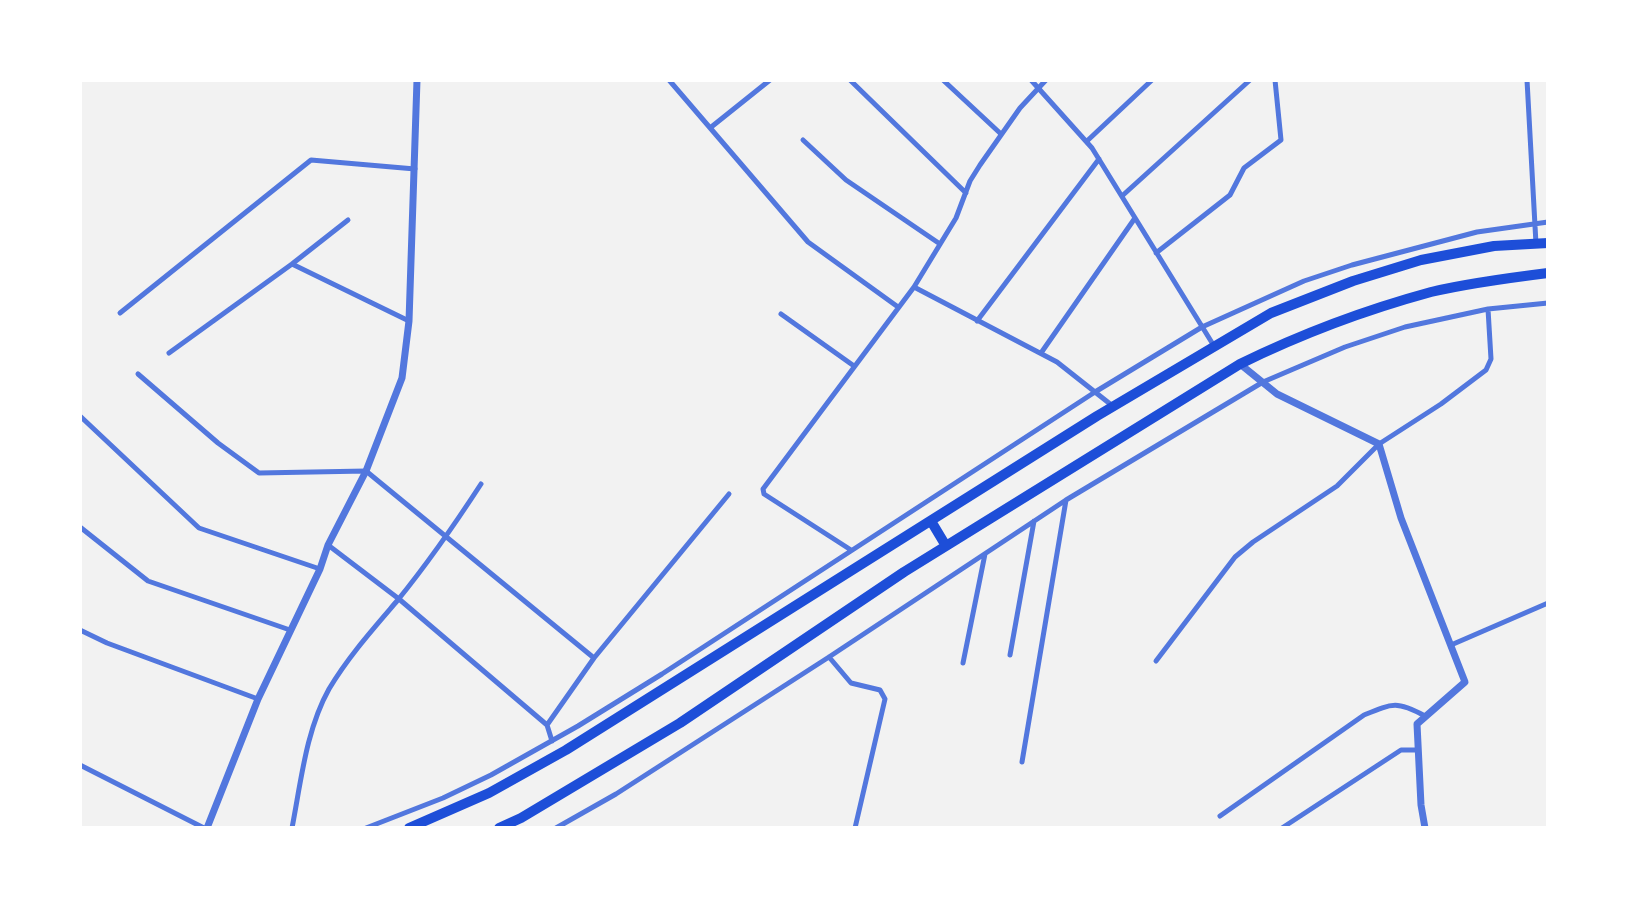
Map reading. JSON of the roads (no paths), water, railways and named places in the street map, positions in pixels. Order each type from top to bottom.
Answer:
[{"type":"highway","points":[[409,828],[489,793],[566,750],[1114,407],[1271,313],[1353,281],[1421,260],[1494,246],[1548,243]]},
{"type":"highway","points":[[499,828],[521,818],[680,723],[946,546],[1240,364],[1286,342],[1399,302],[1487,281],[1548,273]]},
{"type":"highway","points":[[931,521],[946,546]]},
{"type":"street","points":[[80,765],[205,828],[258,699],[320,569],[328,545],[366,471],[402,378],[409,321],[417,80]]},
{"type":"street","points":[[669,80],[808,242],[898,307]]},
{"type":"street","points":[[710,128],[771,80]]},
{"type":"street","points":[[850,80],[966,193]]},
{"type":"street","points":[[943,80],[1001,134]]},
{"type":"street","points":[[1031,80],[1087,141],[1214,346]]},
{"type":"street","points":[[851,550],[764,494],[763,489],[914,287],[956,218],[970,181],[1020,108],[1046,80]]},
{"type":"street","points":[[1087,141],[1152,80]]},
{"type":"street","points":[[1122,196],[1250,80]]},
{"type":"street","points":[[1156,253],[1230,195],[1244,168],[1281,140],[1275,80]]},
{"type":"street","points":[[1527,80],[1536,244]]},
{"type":"street","points":[[803,140],[846,180],[940,244]]},
{"type":"street","points":[[977,321],[1099,159]]},
{"type":"street","points":[[120,313],[311,160],[415,169]]},
{"type":"street","points":[[1041,354],[1135,218]]},
{"type":"street","points":[[169,353],[348,220]]},
{"type":"street","points":[[366,828],[443,798],[492,775],[552,740],[662,674],[1095,392],[1202,327],[1304,281],[1352,265],[1477,232],[1548,222]]},
{"type":"street","points":[[292,264],[409,321]]},
{"type":"street","points":[[914,287],[1057,362],[1114,407]]},
{"type":"street","points":[[556,828],[616,794],[1066,500],[1262,382],[1345,347],[1405,327],[1488,309],[1548,303]]},
{"type":"street","points":[[1156,660],[1235,557],[1252,542],[1337,486],[1378,444],[1441,404],[1486,370],[1491,359],[1488,309]]},
{"type":"street","points":[[781,314],[854,366]]},
{"type":"street","points":[[1240,364],[1277,394],[1378,444],[1401,519],[1465,682],[1417,724],[1421,805],[1425,828]]},
{"type":"street","points":[[138,374],[218,443],[259,473],[366,471],[594,658]]},
{"type":"street","points":[[80,416],[199,528],[320,569]]},
{"type":"street","points":[[292,828],[305,760],[316,720],[328,691],[349,658],[447,536],[481,484]]},
{"type":"street","points":[[547,725],[594,658],[729,494]]},
{"type":"street","points":[[1022,762],[1066,500]]},
{"type":"street","points":[[1010,655],[1034,521]]},
{"type":"street","points":[[80,527],[148,582],[290,630]]},
{"type":"street","points":[[328,545],[399,599],[547,725],[552,740]]},
{"type":"street","points":[[962,663],[985,554]]},
{"type":"street","points":[[1451,645],[1548,603]]},
{"type":"street","points":[[80,630],[107,643],[258,699]]},
{"type":"street","points":[[829,657],[851,683],[880,690],[885,699],[855,828]]},
{"type":"street","points":[[1220,816],[1364,715],[1387,706],[1405,705],[1425,716]]},
{"type":"street","points":[[1282,828],[1401,750],[1418,750]]}]
